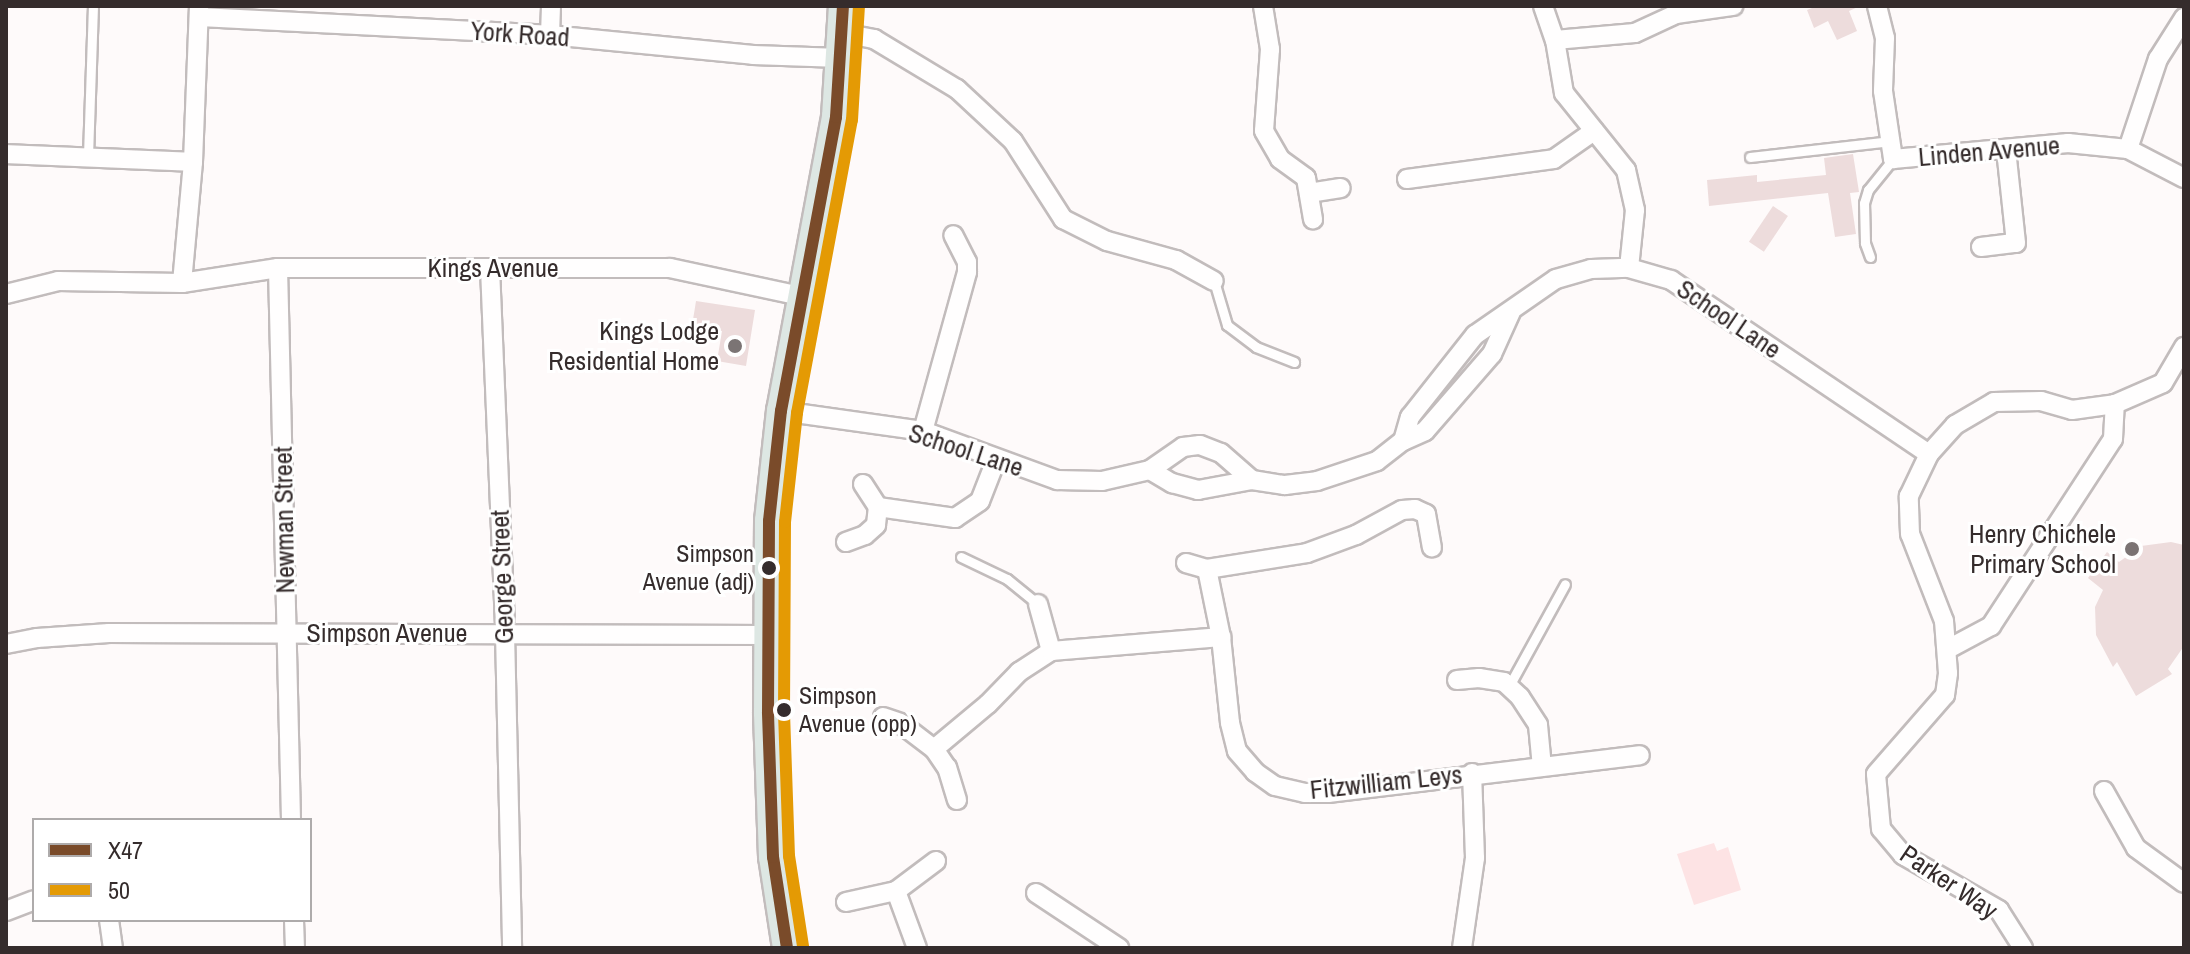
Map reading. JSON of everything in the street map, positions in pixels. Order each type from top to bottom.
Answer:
[{"type":"main road","points":[[787,948],[773,857],[769,521],[781,411],[836,117],[843,32]]},
{"type":"street","points":[[550,35],[551,6]]},
{"type":"street","points":[[1263,6],[1270,49],[1264,131],[1280,159],[1306,178],[1313,219]]},
{"type":"street","points":[[1543,6],[1555,40],[1564,93],[1626,170],[1635,210],[1629,268]]},
{"type":"street","points":[[1555,40],[1635,33],[1676,14],[1733,6]]},
{"type":"street","name":"Linden Avenue","points":[[1877,6],[1885,38],[1883,91],[1892,150],[2006,150],[2068,143],[2128,149],[2184,178]]},
{"type":"street","points":[[182,283],[193,162],[199,12]]},
{"type":"street","name":"York Road","points":[[199,12],[550,35],[753,55],[843,32],[874,39],[957,89],[1013,141],[1063,219],[1107,241],[1176,260],[1214,281]]},
{"type":"street","points":[[2128,149],[2158,59],[2184,18]]},
{"type":"street","points":[[1407,179],[1554,159],[1594,131]]},
{"type":"street","points":[[1981,247],[2016,243],[2006,150]]},
{"type":"street","points":[[6,154],[193,162]]},
{"type":"street","points":[[1309,193],[1341,188]]},
{"type":"street","points":[[923,431],[967,272],[967,262],[953,235]]},
{"type":"street","name":"Kings Avenue","points":[[6,294],[58,281],[182,283],[278,268],[670,268],[801,296]]},
{"type":"street","name":"Newman Street","points":[[278,268],[291,818]]},
{"type":"street","name":"George Street","points":[[490,268],[505,633],[512,948]]},
{"type":"street","name":"School Lane","points":[[781,411],[923,431],[1057,480],[1102,481],[1150,470],[1172,483],[1198,490],[1252,480],[1285,485],[1317,481],[1377,461],[1403,441],[1425,431],[1492,354],[1512,309],[1556,279],[1591,269],[1629,268],[1671,280],[1929,454]]},
{"type":"street","points":[[2115,404],[2113,439],[1991,626],[1948,649],[1944,621],[1910,534],[1909,496],[1929,454],[1955,425],[1994,402],[2041,401],[2072,410],[2115,404],[2163,383],[2184,347]]},
{"type":"street","points":[[1150,470],[1183,447],[1200,445],[1221,453],[1252,480]]},
{"type":"street","points":[[878,507],[955,518],[980,501],[996,460]]},
{"type":"street","points":[[846,542],[865,535],[876,525],[878,507],[863,484]]},
{"type":"street","points":[[1186,563],[1207,569],[1307,553],[1356,535],[1402,510],[1415,509],[1426,514],[1432,547]]},
{"type":"street","name":"Fitzwilliam Leys","points":[[1207,569],[1221,637],[1230,723],[1237,751],[1255,772],[1275,786],[1305,793],[1328,793],[1472,773],[1640,755]]},
{"type":"street","points":[[1038,604],[1051,651]]},
{"type":"street","name":"Simpson Avenue","points":[[6,644],[37,638],[109,633],[768,635]]},
{"type":"street","points":[[934,749],[988,704],[1019,672],[1051,651],[1221,637]]},
{"type":"street","name":"Parker Way","points":[[1948,649],[1945,695],[1876,774],[1881,829],[1903,855],[1938,872],[1999,910],[2023,948]]},
{"type":"street","points":[[1457,680],[1479,678],[1509,686],[1520,697],[1538,725],[1542,767]]},
{"type":"street","points":[[883,717],[900,723],[934,749],[947,768],[957,800]]},
{"type":"street","points":[[1462,948],[1475,858],[1472,773]]},
{"type":"street","points":[[2104,791],[2136,848],[2184,883]]},
{"type":"street","points":[[846,902],[896,891],[936,861]]},
{"type":"street","points":[[896,891],[917,948]]},
{"type":"street","points":[[1036,893],[1119,948]]},
{"type":"street","points":[[6,911],[32,901]]},
{"type":"street","points":[[109,922],[113,948]]},
{"type":"street","points":[[294,923],[295,948]]},
{"type":"lane","points":[[88,156],[93,6]]},
{"type":"lane","points":[[1750,157],[1892,150]]},
{"type":"lane","points":[[1870,257],[1865,243],[1864,203],[1868,190],[1892,150]]},
{"type":"lane","points":[[1214,281],[1227,325],[1256,347],[1294,362]]},
{"type":"lane","points":[[961,557],[1007,579],[1038,604]]},
{"type":"lane","points":[[1509,686],[1565,584]]},
{"type":"shaded area","points":[[1714,843],[1717,851],[1728,847],[1741,890],[1694,905],[1677,854]]},
{"type":"building","points":[[1817,6],[1860,6],[1849,11],[1857,31],[1837,40],[1828,21],[1814,28],[1807,10]]},
{"type":"building","points":[[1853,154],[1859,192],[1850,193],[1856,234],[1835,237],[1828,193],[1709,206],[1707,180],[1757,175],[1757,182],[1826,175],[1824,158]]},
{"type":"building","points":[[1773,206],[1788,216],[1764,252],[1749,242]]},
{"type":"building","name":"Kings Lodge Residential Home","points":[[696,301],[755,310],[746,366],[717,361],[722,331],[692,326]]},
{"type":"building","points":[[2171,542],[2184,545],[2184,646],[2168,669],[2172,674],[2136,696],[2117,662],[2113,667],[2096,635],[2095,607],[2103,590],[2088,578],[2107,552],[2119,562],[2141,546]]},
{"type":"transit line","name":"X47","points":[[787,948],[773,857],[768,712],[769,521],[781,411],[836,117],[843,6]]},
{"type":"transit line","name":"50","points":[[803,946],[789,856],[784,712],[785,522],[797,413],[852,120],[859,7]]},
{"type":"place","name":"Kings Lodge Residential Home","points":[[735,346]]},
{"type":"place","name":"Henry Chichele Primary School","points":[[2132,549]]},
{"type":"place","name":"Simpson Avenue (adj)","points":[[769,568]]},
{"type":"place","name":"Simpson Avenue (opp)","points":[[784,710]]}]
